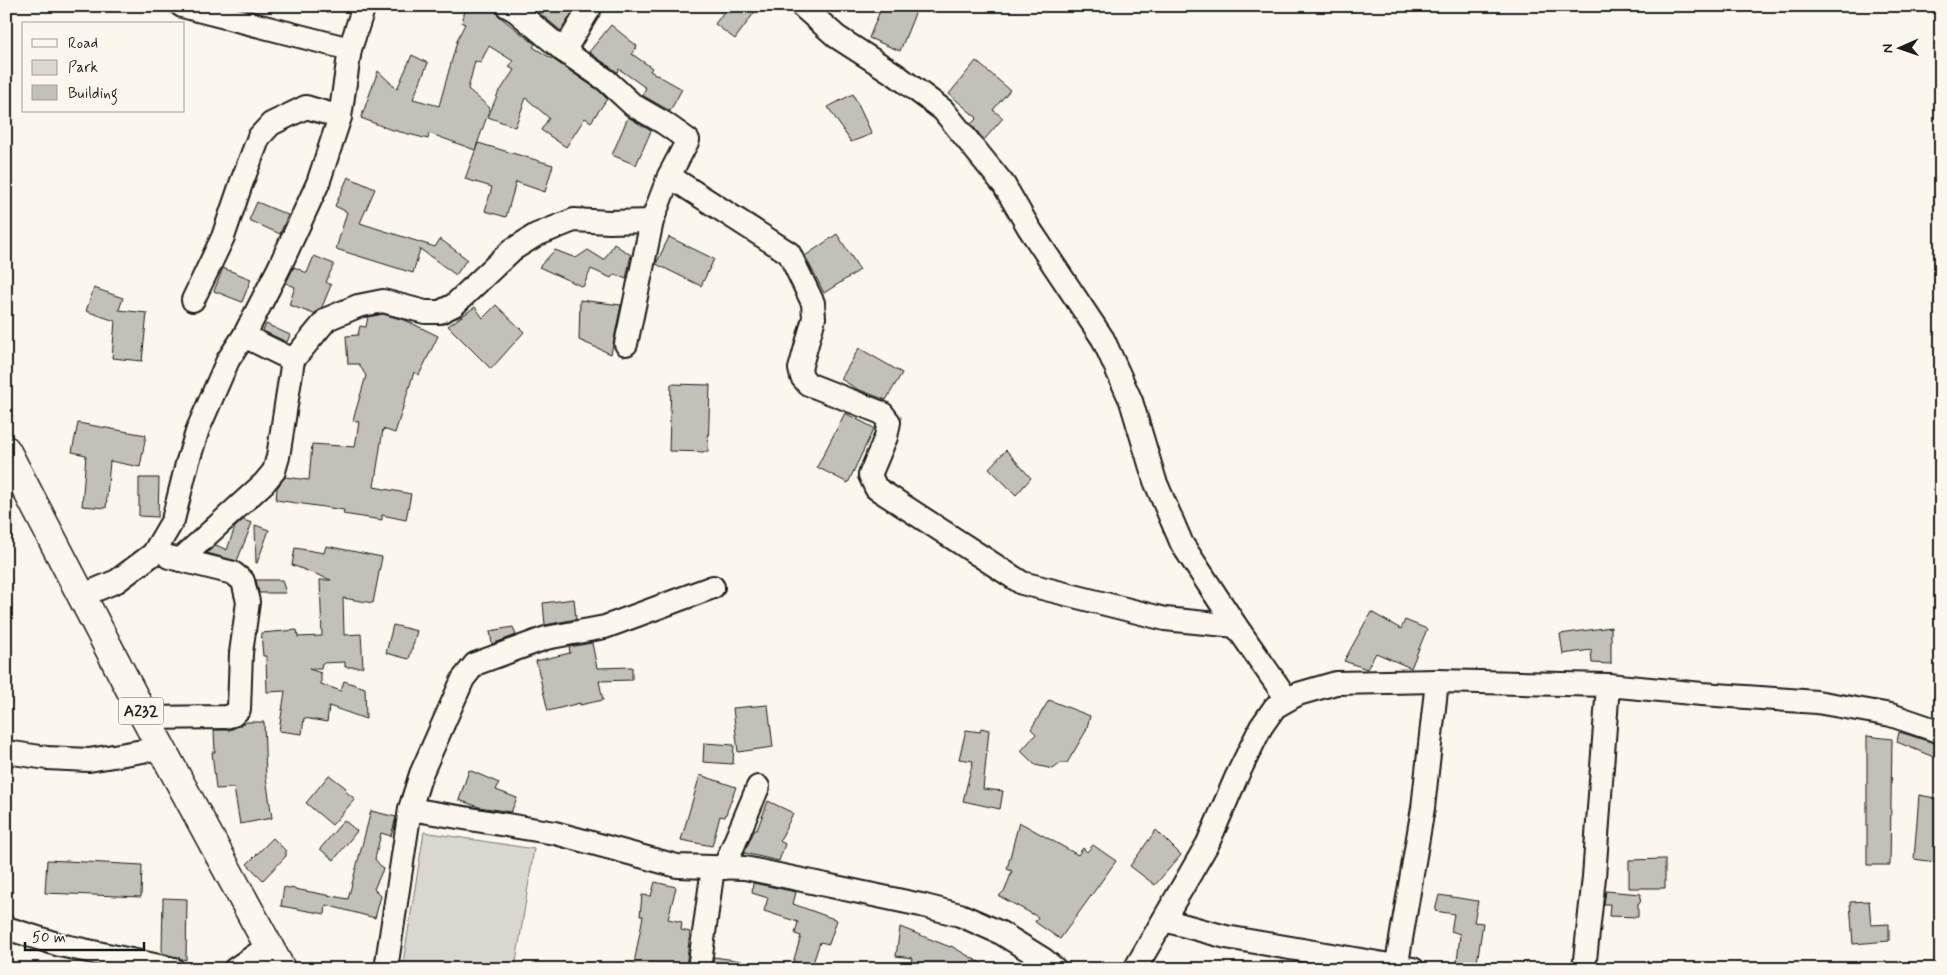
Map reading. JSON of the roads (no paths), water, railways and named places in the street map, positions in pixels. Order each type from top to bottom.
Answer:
[{"type":"main road","name":"A232","points":[[6,450],[145,718],[275,957]]},
{"type":"street","points":[[182,6],[350,49]]},
{"type":"street","points":[[81,596],[117,581],[154,554],[173,520],[198,429],[228,360],[244,336],[279,268],[318,183],[340,117],[350,49],[364,6]]},
{"type":"street","points":[[507,6],[516,11],[564,51],[606,80],[634,105],[688,140],[669,176],[652,221],[626,344]]},
{"type":"street","points":[[564,51],[592,6]]},
{"type":"street","points":[[802,6],[837,37],[896,75],[942,110],[1004,185],[1029,228],[1103,339],[1131,402],[1155,481],[1182,544],[1286,699]]},
{"type":"street","points":[[193,300],[223,236],[259,138],[271,124],[306,107],[340,117]]},
{"type":"street","points":[[669,176],[789,253],[813,303],[814,318],[800,369],[802,377],[808,384],[882,412],[889,422],[886,437],[870,475],[876,488],[1022,583],[1165,619],[1236,626]]},
{"type":"street","points":[[180,560],[264,483],[274,471],[280,447],[293,360],[327,319],[358,306],[383,300],[425,312],[440,312],[454,305],[512,250],[536,235],[558,225],[574,220],[652,221]]},
{"type":"street","points":[[244,336],[293,360]]},
{"type":"street","points":[[145,718],[226,717],[233,715],[239,709],[242,653],[248,602],[243,581],[233,573],[154,554]]},
{"type":"street","points":[[386,969],[410,809],[421,774],[462,679],[475,664],[546,638],[604,627],[713,587]]},
{"type":"street","points":[[1164,920],[1226,937],[1402,968],[1437,681]]},
{"type":"street","points":[[1135,969],[1208,843],[1236,778],[1261,727],[1275,707],[1286,699],[1336,684],[1437,681],[1608,685],[1816,702],[1891,715],[1941,732]]},
{"type":"street","points":[[1584,969],[1594,877],[1608,685]]},
{"type":"street","points":[[6,752],[47,758],[89,760],[161,748]]},
{"type":"street","points":[[699,969],[718,868],[758,787]]},
{"type":"street","points":[[410,809],[555,833],[677,866],[745,868],[960,915],[1001,933],[1043,959],[1055,969]]},
{"type":"street","points":[[6,928],[60,945],[173,969]]},
{"type":"street","points":[[235,969],[275,957]]}]
